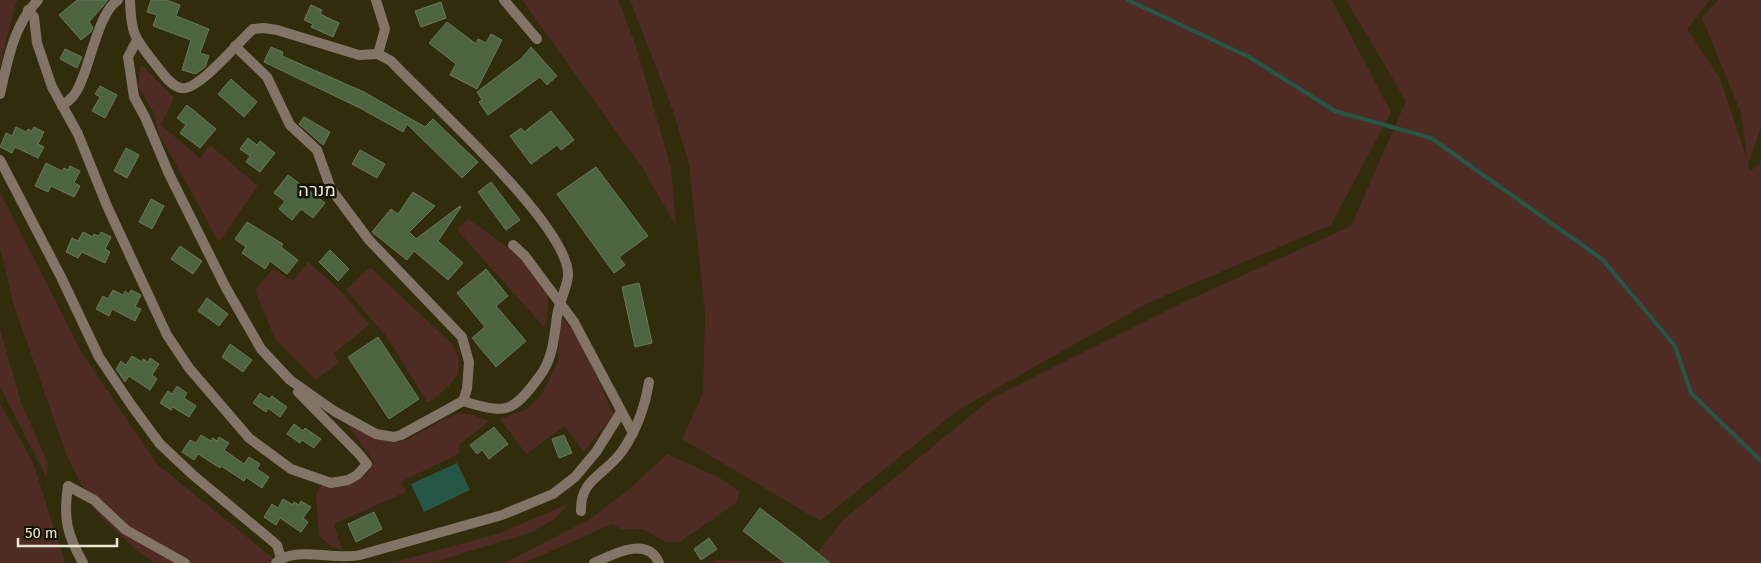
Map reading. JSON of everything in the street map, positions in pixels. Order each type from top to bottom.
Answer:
[{"type":"street","points":[[0,94],[14,39],[28,10],[38,0]]},
{"type":"street","points":[[62,106],[74,95],[98,34],[109,11],[118,0]]},
{"type":"street","points":[[130,0],[131,22],[136,40],[172,83],[179,88],[186,89],[202,79],[254,29],[264,28],[359,55],[378,54],[391,61],[507,178],[542,221],[561,253],[568,275],[559,300],[553,348],[546,369],[520,401],[510,408],[494,410],[463,401]]},
{"type":"street","points":[[376,0],[385,29],[378,54]]},
{"type":"street","points":[[504,0],[537,39]]},
{"type":"street","points":[[28,10],[34,17],[42,63],[62,106],[78,134],[107,206],[167,335],[189,368],[249,438],[291,469],[331,483],[348,480],[363,471],[366,464],[359,454],[303,398],[290,380],[262,349],[226,288],[157,150],[145,117],[134,97],[130,78],[128,57],[136,40]]},
{"type":"street","points":[[235,46],[267,77],[290,125],[317,150],[331,189],[369,240],[462,337],[469,362],[467,389],[463,401],[401,435],[386,436],[349,419],[290,380]]},
{"type":"street","points":[[0,160],[100,357],[132,406],[160,444],[193,475],[277,545],[279,560],[297,554],[347,558],[360,555],[502,515],[547,496],[575,477],[601,445],[621,412]]},
{"type":"street","points":[[513,246],[526,256],[559,300],[594,358],[621,412],[634,433]]},
{"type":"street","points":[[581,511],[580,497],[584,489],[612,464],[634,433],[640,420],[649,382]]},
{"type":"street","points":[[83,563],[68,537],[64,508],[68,486],[94,500],[126,530],[186,563]]},
{"type":"street","points":[[594,563],[632,548],[648,552],[660,563]]},
{"type":"shaded area","points":[[0,0],[17,0],[0,65]]},
{"type":"shaded area","points":[[522,0],[618,0],[636,46],[671,168],[676,226],[643,169]]},
{"type":"shaded area","points":[[630,0],[1332,0],[1391,112],[1331,225],[1148,303],[958,410],[820,521],[682,439],[703,393],[705,313],[689,164],[673,111]]},
{"type":"shaded area","points":[[1346,0],[1710,0],[1687,29],[1720,78],[1748,163],[1741,113],[1702,18],[1718,0],[1761,0],[1761,127],[1748,165],[1750,171],[1761,163],[1761,563],[711,563],[715,560],[810,562],[843,520],[992,398],[1180,304],[1351,226],[1406,101]]},
{"type":"shaded area","points":[[141,64],[174,98],[161,125],[200,158],[210,145],[258,186],[219,242],[158,132],[154,113],[138,86]]},
{"type":"shaded area","points":[[0,192],[82,353],[157,464],[279,563],[155,563],[135,549],[96,512],[68,459],[14,306],[0,248]]},
{"type":"shaded area","points":[[468,219],[514,253],[536,275],[548,297],[545,328],[457,230]]},
{"type":"shaded area","points":[[308,262],[342,292],[369,325],[333,354],[339,362],[316,380],[275,339],[255,290],[273,269],[293,281]]},
{"type":"shaded area","points":[[370,267],[452,344],[457,354],[459,363],[455,378],[444,391],[428,403],[386,336],[346,290]]},
{"type":"shaded area","points":[[564,319],[580,340],[614,415],[584,452],[565,426],[526,454],[500,419],[527,409],[541,395],[558,362],[560,324]]},
{"type":"shaded area","points":[[0,329],[21,402],[48,463],[47,478],[0,387]]},
{"type":"shaded area","points":[[0,404],[33,462],[65,563],[0,563]]},
{"type":"shaded area","points":[[460,413],[474,415],[489,421],[459,445],[460,453],[401,482],[406,492],[334,524],[342,550],[332,547],[319,536],[316,494],[322,484],[359,479],[370,470],[374,462],[344,420],[366,433],[382,440],[394,442],[404,441],[440,421]]},
{"type":"shaded area","points":[[667,454],[718,477],[739,491],[737,502],[680,542],[665,542],[643,529],[621,529],[612,524],[524,563],[504,563],[590,519],[627,491]]},
{"type":"shaded area","points":[[457,463],[470,490],[424,512],[411,484]]},
{"type":"shaded area","points":[[570,503],[556,518],[532,532],[432,563],[391,563],[500,533]]},
{"type":"building","points":[[77,0],[108,0],[89,22],[93,27],[91,32],[81,40],[59,15]]},
{"type":"building","points":[[151,0],[166,0],[180,5],[176,16],[209,29],[200,53],[209,56],[205,67],[196,74],[182,70],[191,40],[153,26],[157,15],[147,12]]},
{"type":"building","points":[[441,2],[446,18],[421,27],[415,11]]},
{"type":"building","points":[[311,5],[322,10],[320,14],[339,23],[333,37],[311,27],[313,24],[304,20]]},
{"type":"building","points":[[447,22],[476,44],[478,39],[486,43],[491,34],[502,40],[477,89],[450,75],[456,64],[429,43]]},
{"type":"building","points":[[271,47],[283,52],[282,56],[364,92],[425,127],[433,119],[478,162],[462,178],[407,124],[403,132],[360,108],[264,62]]},
{"type":"building","points":[[531,47],[557,76],[547,85],[540,77],[488,115],[479,102],[482,100],[477,92],[522,58]]},
{"type":"building","points":[[65,49],[82,57],[77,68],[60,59]]},
{"type":"building","points":[[231,79],[257,102],[244,117],[218,94]]},
{"type":"building","points":[[100,86],[117,95],[105,118],[92,111],[100,97],[95,94]]},
{"type":"building","points":[[187,105],[216,129],[200,148],[180,133],[186,125],[177,118]]},
{"type":"building","points":[[551,111],[574,140],[561,150],[557,145],[531,164],[510,136],[521,128],[524,132]]},
{"type":"building","points":[[304,117],[330,132],[323,145],[299,124]]},
{"type":"building","points":[[16,127],[26,132],[28,129],[32,131],[34,127],[44,132],[38,144],[44,147],[38,158],[15,147],[12,153],[0,147],[6,133],[12,136]]},
{"type":"building","points":[[248,138],[257,145],[260,141],[275,153],[260,172],[246,162],[250,156],[240,149]]},
{"type":"building","points":[[126,148],[139,155],[127,178],[114,171]]},
{"type":"building","points":[[360,150],[385,164],[377,178],[352,164]]},
{"type":"building","points":[[46,163],[62,171],[64,168],[68,170],[70,166],[80,171],[74,183],[80,186],[74,197],[51,186],[48,192],[35,186]]},
{"type":"building","points":[[596,167],[648,236],[619,257],[625,265],[614,273],[557,194]]},
{"type":"building","points":[[288,175],[325,203],[313,218],[301,209],[292,220],[279,209],[285,201],[274,193]]},
{"type":"building","points":[[491,182],[520,220],[506,230],[478,192]]},
{"type":"building","points":[[413,192],[435,206],[409,232],[416,239],[461,207],[438,241],[463,263],[448,280],[414,251],[407,260],[372,232],[391,209],[398,214]]},
{"type":"building","points":[[151,199],[164,206],[152,229],[139,222]]},
{"type":"building","points":[[247,222],[283,244],[281,247],[298,260],[287,274],[270,261],[265,269],[242,253],[246,247],[235,239]]},
{"type":"building","points":[[83,232],[93,237],[94,234],[99,236],[101,232],[111,237],[105,249],[110,252],[105,263],[82,252],[78,258],[66,252],[72,238],[78,241]]},
{"type":"building","points":[[180,246],[202,261],[193,274],[171,259]]},
{"type":"building","points":[[330,250],[349,269],[338,281],[319,262]]},
{"type":"building","points":[[486,269],[508,296],[496,306],[526,341],[496,367],[472,338],[485,327],[457,293]]},
{"type":"building","points":[[639,283],[652,343],[635,347],[622,287]]},
{"type":"building","points":[[113,290],[123,295],[125,291],[129,294],[131,290],[141,295],[135,307],[141,309],[135,321],[112,309],[109,316],[96,309],[103,296],[108,299]]},
{"type":"building","points":[[207,298],[228,314],[219,326],[198,311]]},
{"type":"building","points":[[378,337],[419,399],[389,419],[348,357]]},
{"type":"building","points":[[230,344],[252,360],[243,372],[222,357]]},
{"type":"building","points":[[132,356],[142,362],[143,359],[148,362],[150,358],[159,364],[152,375],[157,379],[150,390],[129,376],[125,382],[116,369],[121,361],[126,365]]},
{"type":"building","points":[[177,386],[187,393],[184,398],[196,406],[189,417],[173,407],[171,410],[160,403],[168,391],[172,394]]},
{"type":"building","points":[[260,393],[269,399],[272,396],[287,407],[280,417],[268,408],[266,412],[253,403]]},
{"type":"building","points":[[294,424],[303,431],[305,428],[321,439],[314,448],[302,440],[300,443],[287,434]]},
{"type":"building","points":[[494,427],[508,444],[489,459],[482,450],[477,454],[470,445]]},
{"type":"building","points":[[201,435],[211,441],[213,438],[217,441],[219,437],[229,443],[224,450],[244,464],[249,457],[260,464],[257,469],[269,477],[262,488],[246,477],[244,481],[198,454],[194,460],[182,452],[190,440],[196,443]]},
{"type":"building","points":[[564,435],[572,453],[559,458],[552,439]]},
{"type":"building","points":[[283,499],[293,505],[294,502],[299,505],[301,501],[311,507],[303,518],[308,522],[301,532],[280,518],[276,525],[264,517],[272,504],[278,508]]},
{"type":"building","points":[[760,508],[830,563],[785,563],[743,531]]},
{"type":"building","points":[[374,512],[382,529],[356,542],[348,524]]},
{"type":"building","points":[[709,538],[717,549],[701,560],[694,549]]},
{"type":"waterway","points":[[1128,0],[1249,57],[1335,111],[1431,138],[1602,259],[1675,346],[1691,393],[1761,461]]},
{"type":"district","name":"מנרה","points":[[317,190]]}]
